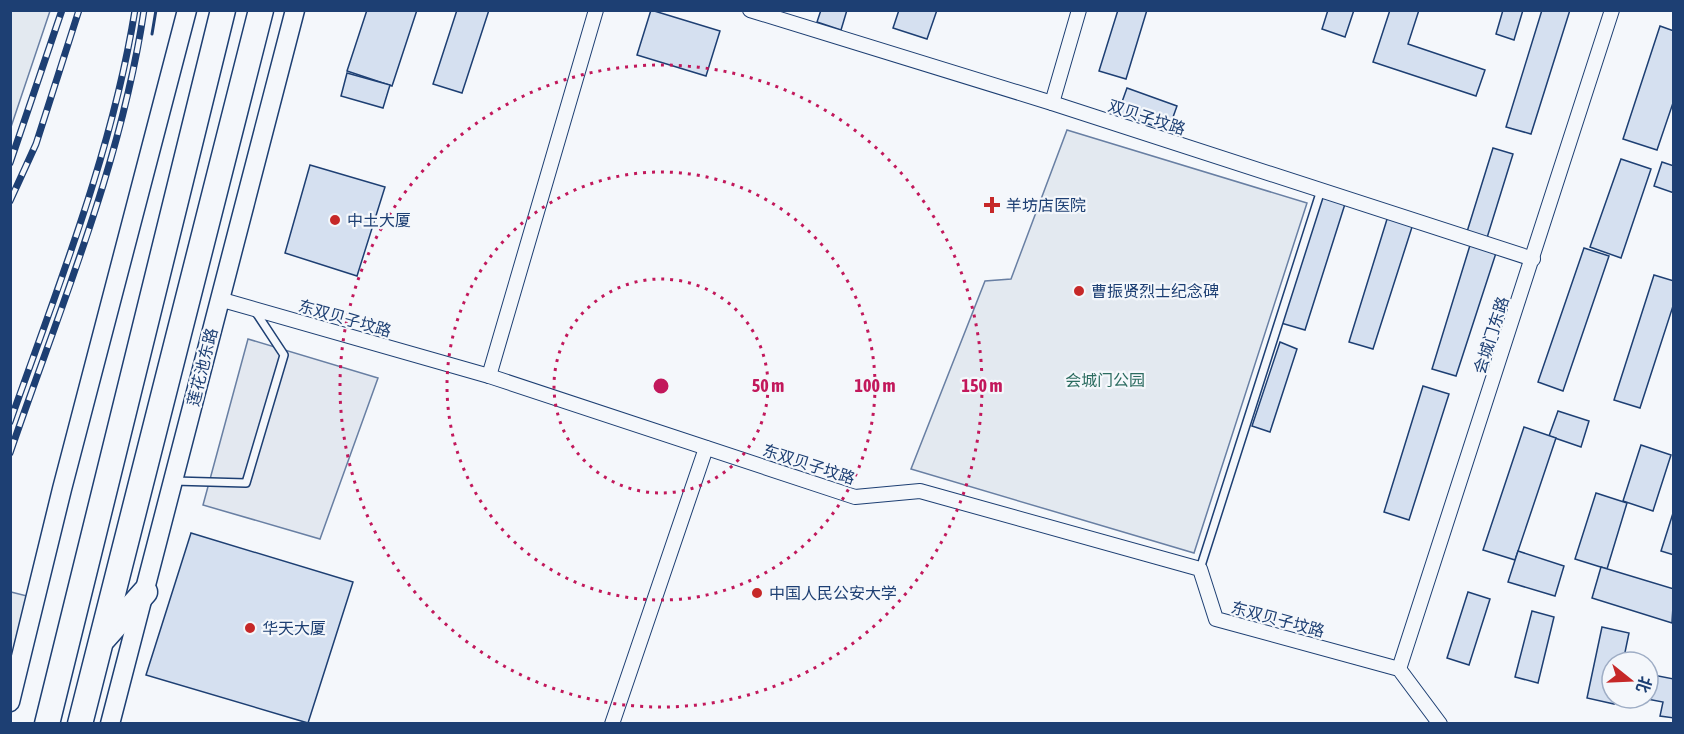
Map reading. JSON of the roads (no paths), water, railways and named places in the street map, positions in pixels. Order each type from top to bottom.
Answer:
[{"type":"highway","points":[[47,723],[223,10]]},
{"type":"highway","name":"莲花池东路","points":[[80,723],[261,10]]},
{"type":"highway","points":[[100,642],[145,592]]},
{"type":"street","points":[[10,702],[73,446],[187,10]]},
{"type":"street","name":"莲花池东路","points":[[110,723],[295,10]]},
{"type":"street","points":[[489,376],[596,10]]},
{"type":"street","name":"双贝子坟路","points":[[750,10],[776,14],[1533,259]]},
{"type":"street","points":[[1052,103],[1079,10]]},
{"type":"street","name":"会城门东路","points":[[1399,669],[1612,10]]},
{"type":"street","name":"东双贝子坟路","points":[[219,299],[489,376],[855,498],[921,491],[1200,569],[1216,619],[1399,669]]},
{"type":"street","points":[[612,723],[706,448]]},
{"type":"street","points":[[1399,669],[1440,723]]},
{"type":"lane","points":[[1200,569],[1321,190]]},
{"type":"lane","points":[[174,481],[246,483],[284,355],[253,308]]},
{"type":"railway","points":[[10,163],[62,10]]},
{"type":"railway","points":[[10,201],[36,144],[79,10]]},
{"type":"railway","points":[[10,422],[65,270],[98,167],[113,116],[135,10]]},
{"type":"railway","points":[[10,453],[105,180],[134,68],[144,10]]},
{"type":"place","name":"羊坊店医院","points":[[992,205]]},
{"type":"place","name":"中土大厦","points":[[335,220]]},
{"type":"place","name":"曹振贤烈士纪念碑","points":[[1079,291]]},
{"type":"place","name":"中国人民公安大学","points":[[757,593]]},
{"type":"place","name":"华天大厦","points":[[250,628]]},
{"type":"park label","name":"会城门公园","points":[[1105,380]]}]
